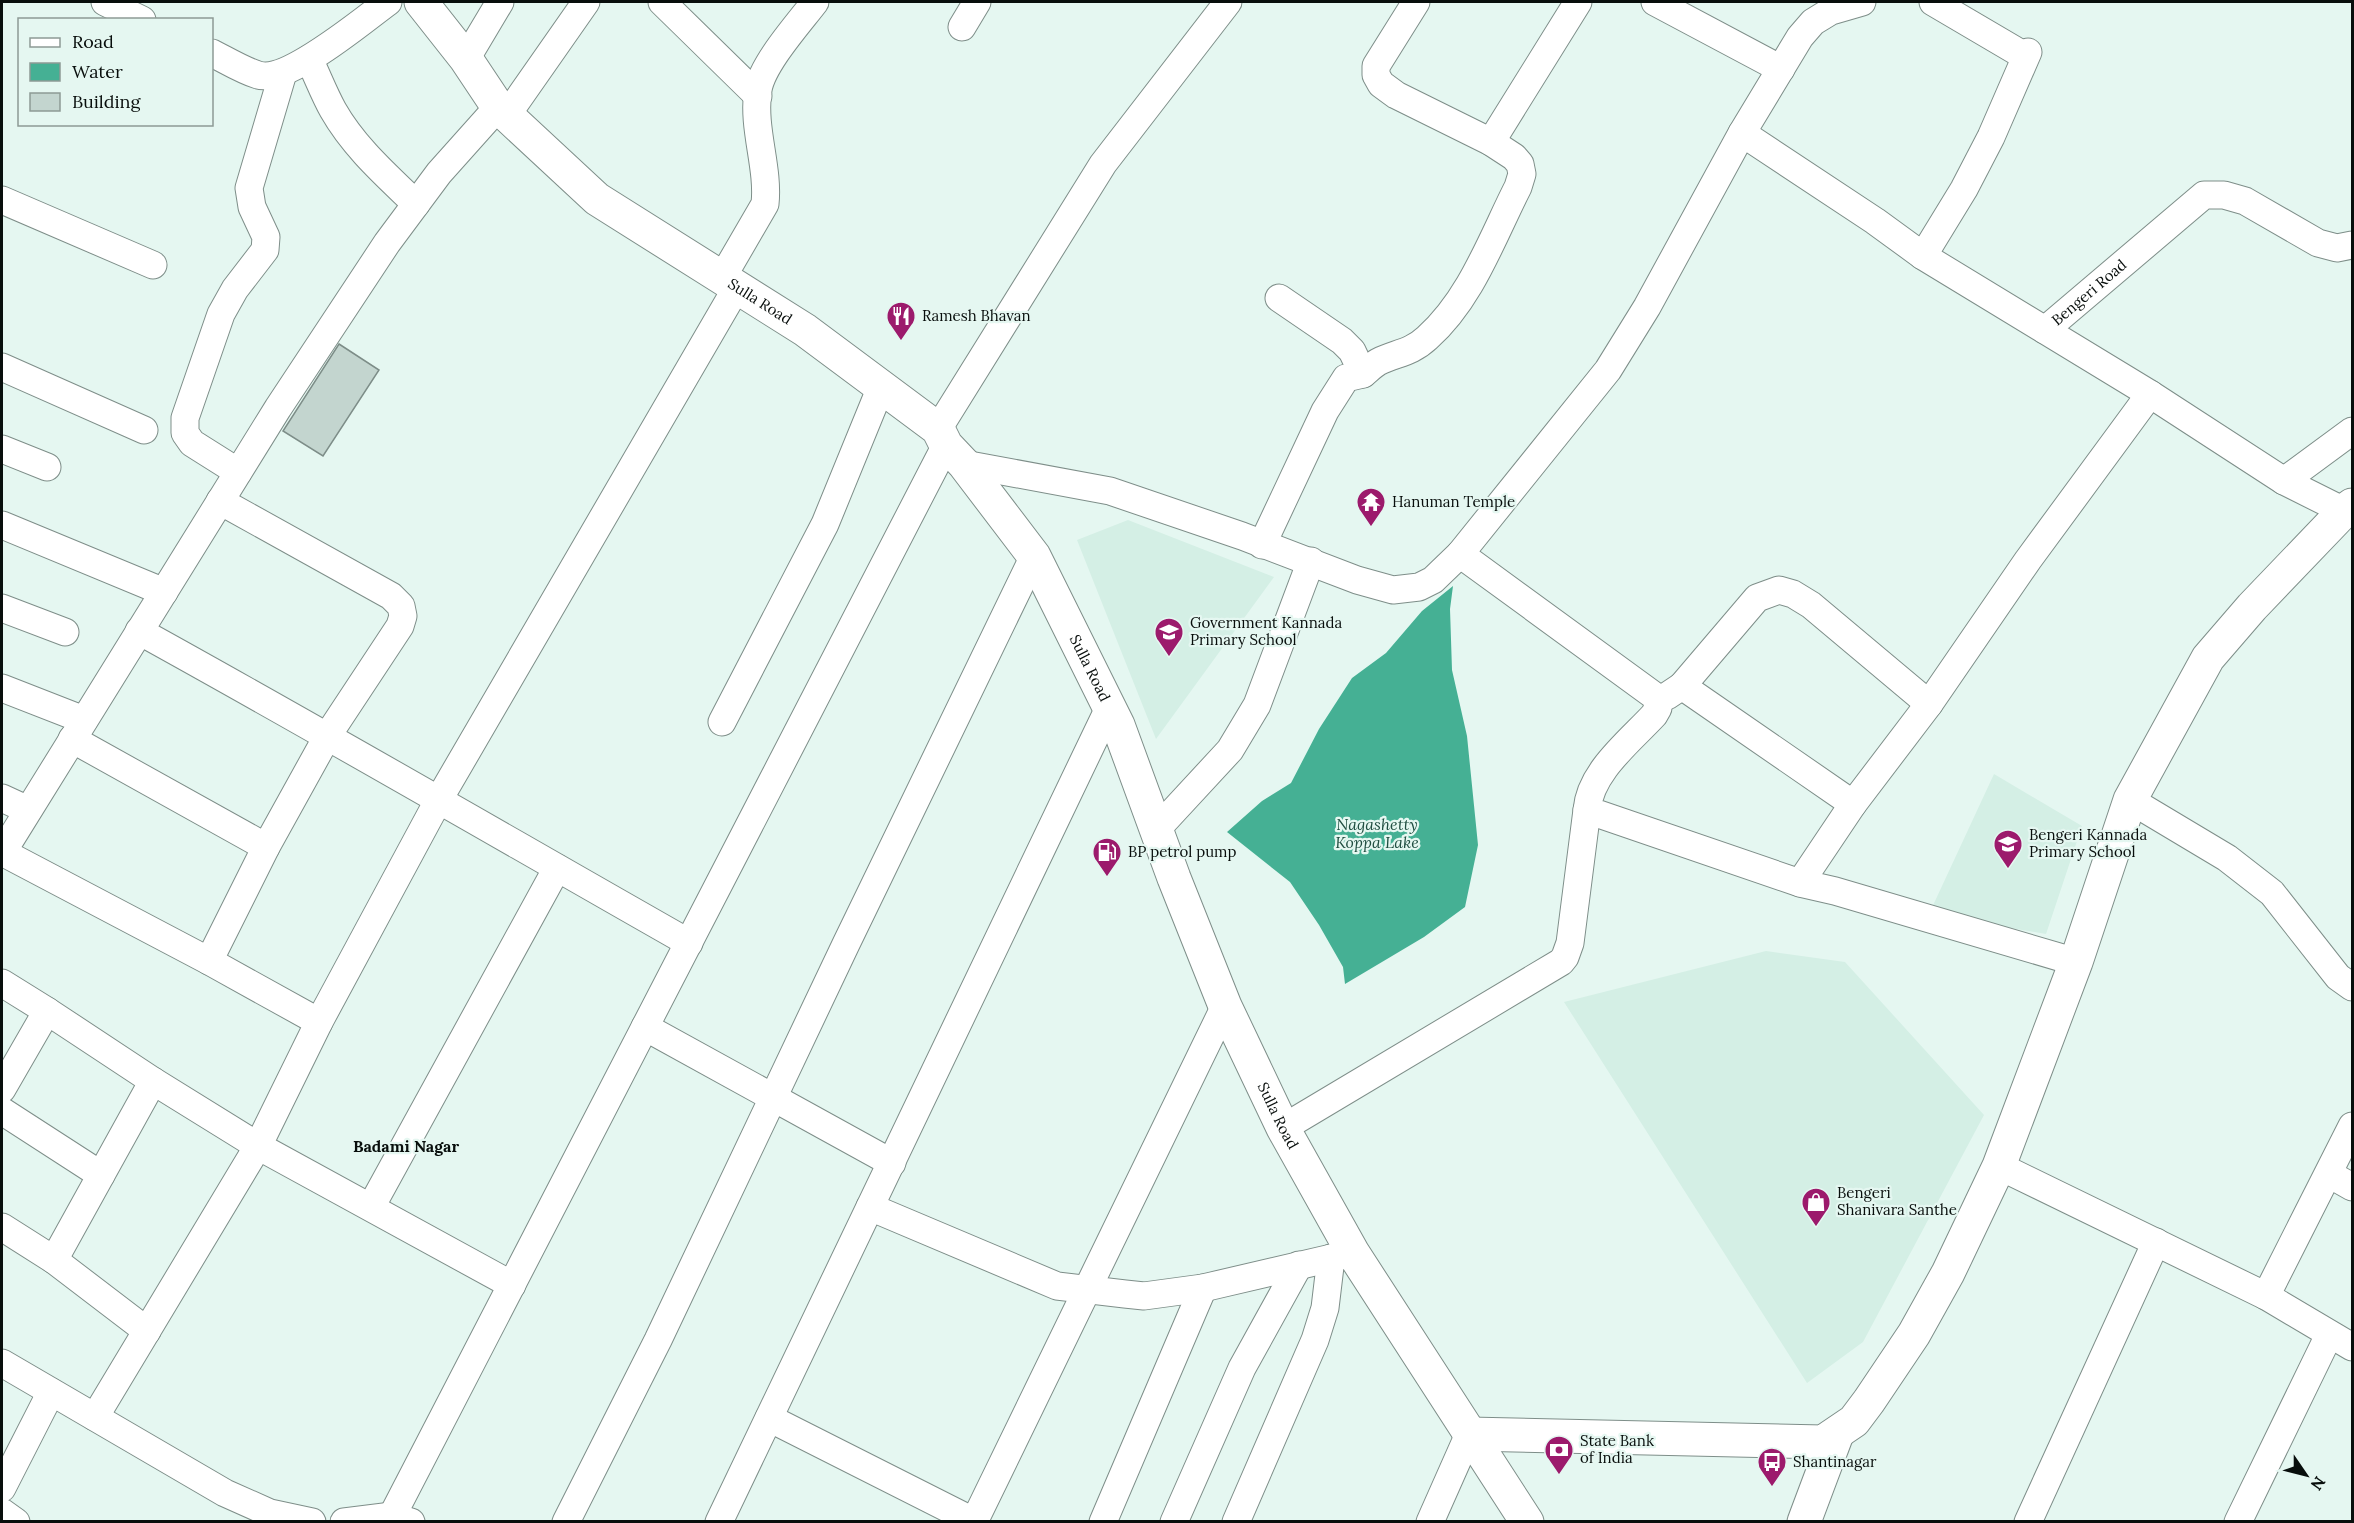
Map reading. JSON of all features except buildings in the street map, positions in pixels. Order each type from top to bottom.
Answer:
[{"type":"main road","name":"Sulla Road","points":[[421,2],[503,111],[597,199],[804,330],[881,387],[949,446],[1034,556],[1118,725],[1156,830],[1225,1006],[1342,1255],[1467,1428],[1527,1521]]},
{"type":"main road","points":[[1469,1434],[1823,1442],[1854,1421],[1914,1334],[1948,1273],[2000,1166],[2076,962],[2130,800],[2208,658],[2252,607],[2348,508]]},
{"type":"main road","points":[[1804,1521],[1837,1434]]},
{"type":"street","points":[[105,2],[138,18]]},
{"type":"street","points":[[213,53],[259,76],[283,73],[309,59],[388,2]]},
{"type":"street","points":[[466,59],[500,2]]},
{"type":"street","points":[[320,1022],[2,853],[238,472],[387,243],[439,172],[503,111],[586,2]]},
{"type":"street","points":[[662,2],[758,96]]},
{"type":"street","points":[[95,1417],[258,1146],[320,1022],[438,801],[730,283],[765,204],[766,190],[757,110],[758,89],[764,73],[815,2]]},
{"type":"street","points":[[962,27],[977,2]]},
{"type":"street","points":[[344,1521],[398,1520],[512,1285],[689,943],[949,446],[1103,164],[1228,2]]},
{"type":"street","points":[[1262,545],[1325,411],[1346,378],[1363,374],[1377,362],[1406,353],[1427,339],[1468,285],[1518,187],[1522,174],[1520,164],[1514,157],[1491,142],[1396,95],[1381,84],[1376,75],[1376,66],[1416,2]]},
{"type":"street","points":[[1491,142],[1578,2]]},
{"type":"street","points":[[1655,2],[1781,69]]},
{"type":"street","points":[[949,446],[1110,491],[1242,536],[1357,580],[1394,590],[1419,587],[1460,554],[1608,370],[1647,307],[1742,133],[1800,37],[1812,22],[1831,11],[1862,2]]},
{"type":"street","points":[[1923,256],[1964,189],[1991,137],[2023,52],[1933,2]]},
{"type":"street","points":[[309,59],[332,109],[349,135],[416,204]]},
{"type":"street","points":[[238,472],[192,443],[185,433],[185,418],[221,314],[235,289],[265,250],[266,237],[252,207],[249,188],[283,73]]},
{"type":"street","name":"Bengeri Road","points":[[1742,133],[1875,221],[1923,256],[2045,330],[2204,195],[2223,195],[2245,201],[2318,243],[2337,248],[2352,245]]},
{"type":"street","points":[[2,200],[153,265]]},
{"type":"street","points":[[1279,298],[1342,341],[1352,351],[1363,374]]},
{"type":"street","points":[[2045,330],[2150,394],[2284,481],[2348,508]]},
{"type":"street","points":[[2,367],[144,430]]},
{"type":"street","points":[[723,722],[825,524],[881,387]]},
{"type":"street","points":[[1800,883],[1853,804],[1929,704],[2028,560],[2150,394]]},
{"type":"street","points":[[2284,481],[2352,431]]},
{"type":"street","points":[[2,449],[47,467]]},
{"type":"street","points":[[209,961],[266,847],[328,735],[393,639],[403,616],[401,606],[390,596],[220,501]]},
{"type":"street","points":[[2,525],[165,592]]},
{"type":"street","points":[[1460,554],[1653,693],[1659,702]]},
{"type":"street","points":[[566,1521],[658,1340],[773,1096],[1034,556]]},
{"type":"street","points":[[1156,830],[1230,750],[1257,705],[1311,561]]},
{"type":"street","points":[[1283,1128],[1561,962],[1570,944],[1588,798],[1595,782],[1614,757],[1654,715],[1659,702],[1682,686],[1757,598],[1779,590],[1793,594],[1811,605],[1929,704]]},
{"type":"street","points":[[2,608],[65,632]]},
{"type":"street","points":[[139,631],[328,735],[438,801],[689,943]]},
{"type":"street","points":[[1682,686],[1853,804]]},
{"type":"street","points":[[2,688],[78,730],[266,847]]},
{"type":"street","points":[[719,1521],[1109,708]]},
{"type":"street","points":[[2,798],[28,810]]},
{"type":"street","points":[[2130,800],[2227,858],[2272,893],[2338,978],[2352,987]]},
{"type":"street","points":[[1587,810],[1800,883],[1835,891],[2076,962]]},
{"type":"street","points":[[371,1207],[557,868]]},
{"type":"street","points":[[2,983],[258,1146],[512,1285]]},
{"type":"street","points":[[769,1418],[974,1521],[1225,1006]]},
{"type":"street","points":[[2,1089],[47,1011]]},
{"type":"street","points":[[645,1028],[892,1163]]},
{"type":"street","points":[[54,1260],[153,1081]]},
{"type":"street","points":[[2,1111],[101,1175]]},
{"type":"street","points":[[2266,1296],[2352,1126]]},
{"type":"street","points":[[2000,1166],[2266,1296],[2352,1347]]},
{"type":"street","points":[[2329,1174],[2352,1187]]},
{"type":"street","points":[[870,1207],[1057,1286],[1144,1296],[1203,1288],[1342,1255]]},
{"type":"street","points":[[2,1227],[54,1260],[147,1331]]},
{"type":"street","points":[[2028,1521],[2156,1242]]},
{"type":"street","points":[[1236,1521],[1315,1340],[1342,1255]]},
{"type":"street","points":[[1174,1521],[1242,1368],[1299,1265]]},
{"type":"street","points":[[1103,1521],[1203,1288]]},
{"type":"street","points":[[2238,1521],[2329,1335]]},
{"type":"street","points":[[2,1363],[225,1493],[270,1513],[312,1521]]},
{"type":"street","points":[[2,1488],[51,1392]]},
{"type":"street","points":[[1431,1521],[1469,1434]]},
{"type":"street","points":[[2,1512],[16,1521]]},
{"type":"shaded area","name":"Government Kannada Primary School","points":[[1128,520],[1274,577],[1156,739],[1077,540]]},
{"type":"shaded area","name":"Bengeri Kannada Primary School","points":[[1994,774],[2082,826],[2046,934],[1929,914]]},
{"type":"shaded area","name":"Bengeri Shanivara Santhe","points":[[1766,951],[1845,962],[1984,1115],[1863,1342],[1807,1383],[1564,1002]]},
{"type":"water","name":"Nagashetty Koppa Lake","points":[[1453,586],[1450,609],[1452,670],[1467,736],[1478,845],[1465,907],[1424,937],[1345,984],[1343,967],[1319,925],[1290,882],[1227,832],[1262,801],[1291,783],[1319,729],[1352,678],[1386,653],[1422,611]]},
{"type":"place","name":"Ramesh Bhavan","points":[[901,342]]},
{"type":"place","name":"Hanuman Temple","points":[[1371,528]]},
{"type":"place","name":"Government Kannada Primary School","points":[[1169,658]]},
{"type":"place","name":"Bengeri Kannada Primary School","points":[[2008,870]]},
{"type":"place","name":"BP petrol pump","points":[[1107,878]]},
{"type":"place","name":"Bengeri Shanivara Santhe","points":[[1816,1228]]},
{"type":"place","name":"State Bank of India","points":[[1559,1476]]},
{"type":"place","name":"Shantinagar","points":[[1772,1488]]},
{"type":"district","name":"Badami Nagar","points":[[406,1146]]}]
